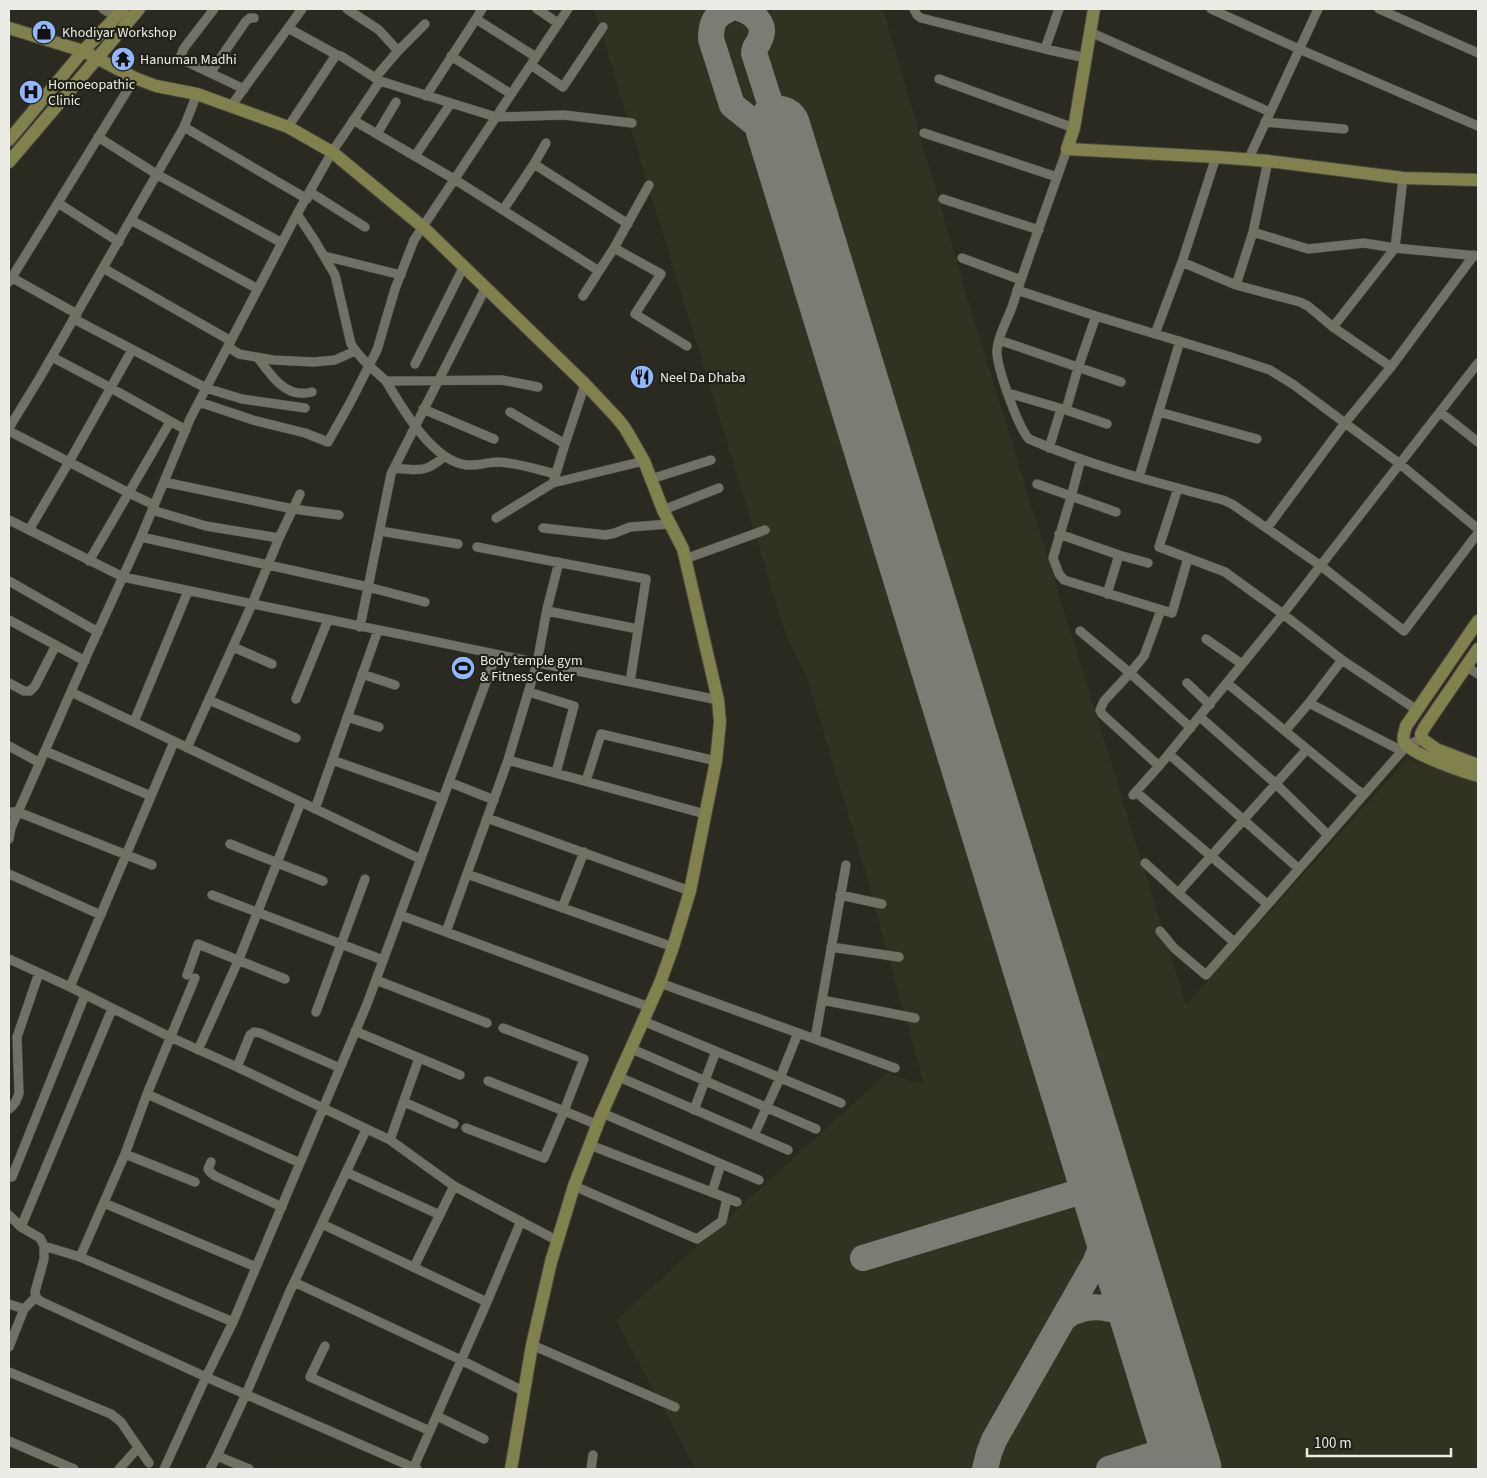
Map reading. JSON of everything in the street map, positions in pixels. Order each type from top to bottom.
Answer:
[{"type":"street","points":[[9,140],[83,51],[119,13],[104,9]]},
{"type":"street","points":[[9,162],[69,89],[139,9]]},
{"type":"street","points":[[214,9],[184,48],[181,55],[183,60],[244,89]]},
{"type":"street","points":[[231,106],[302,9]]},
{"type":"street","points":[[347,9],[379,30],[398,51]]},
{"type":"street","points":[[426,96],[482,9]]},
{"type":"street","points":[[537,9],[558,24]]},
{"type":"street","points":[[199,402],[253,420],[305,432],[328,442],[376,350],[395,288],[414,240],[568,9]]},
{"type":"street","points":[[914,9],[921,18],[1045,50],[1086,58]]},
{"type":"street","points":[[1045,50],[1059,9]]},
{"type":"street","points":[[1094,9],[1074,128],[999,340],[997,351],[1008,393],[1023,432],[1029,439],[1049,448],[1232,504],[1321,566],[1404,631],[1478,533]]},
{"type":"street","points":[[1211,9],[1478,126]]},
{"type":"street","points":[[1248,160],[1318,9]]},
{"type":"street","points":[[1379,9],[1478,53]]},
{"type":"street","points":[[210,73],[246,21],[254,18]]},
{"type":"street","points":[[476,19],[534,61],[563,87],[603,27]]},
{"type":"street","points":[[9,839],[14,812],[40,763],[206,388],[297,214],[332,152],[377,80],[398,51],[425,24]]},
{"type":"street","points":[[9,28],[83,51],[135,78],[156,86],[197,94],[288,127],[332,152],[423,227],[586,384],[617,418],[644,461],[663,510],[682,549],[718,700],[720,722],[716,761],[690,891],[673,947],[660,983],[600,1119],[574,1186],[551,1262],[532,1346],[511,1469]]},
{"type":"street","points":[[288,28],[337,56],[341,56],[377,80],[496,117],[564,115],[632,123]]},
{"type":"street","points":[[1090,32],[1270,112]]},
{"type":"street","points":[[288,127],[337,56]]},
{"type":"street","points":[[451,56],[511,94]]},
{"type":"street","points":[[135,78],[10,278],[132,350],[206,388],[242,399],[305,408]]},
{"type":"street","points":[[940,79],[1074,128]]},
{"type":"street","points":[[197,94],[184,127],[158,175],[9,430],[153,508],[206,526],[279,538]]},
{"type":"street","points":[[377,134],[396,102]]},
{"type":"street","points":[[415,156],[451,103]]},
{"type":"street","points":[[353,120],[454,179],[599,271]]},
{"type":"street","points":[[1266,122],[1344,128]]},
{"type":"street","points":[[184,127],[365,227]]},
{"type":"street","points":[[924,133],[1057,177]]},
{"type":"street","points":[[98,137],[158,175],[282,243]]},
{"type":"street","points":[[503,210],[546,143]]},
{"type":"street","points":[[1067,149],[1268,161],[1403,178],[1478,180]]},
{"type":"street","points":[[1155,334],[1182,262],[1216,157]]},
{"type":"street","points":[[1236,285],[1253,232],[1268,161]]},
{"type":"street","points":[[534,164],[628,224]]},
{"type":"street","points":[[1333,327],[1395,248],[1403,178]]},
{"type":"street","points":[[583,296],[614,248],[649,185]]},
{"type":"street","points":[[943,199],[1039,230]]},
{"type":"street","points":[[58,203],[119,242]]},
{"type":"street","points":[[297,214],[335,274],[351,344],[355,352],[386,381],[414,426],[444,457],[468,466],[500,462],[527,466],[554,478]]},
{"type":"street","points":[[131,220],[258,289]]},
{"type":"street","points":[[1253,232],[1308,249],[1364,243],[1476,256]]},
{"type":"street","points":[[614,248],[662,274],[635,314],[687,346]]},
{"type":"street","points":[[324,256],[401,275]]},
{"type":"street","points":[[1267,528],[1345,423],[1476,256]]},
{"type":"street","points":[[962,258],[1021,280]]},
{"type":"street","points":[[1182,262],[1236,285],[1300,302],[1308,306],[1333,327],[1390,367]]},
{"type":"street","points":[[415,364],[464,266]]},
{"type":"street","points":[[103,268],[229,344],[239,354],[273,360],[314,362],[335,360],[355,352]]},
{"type":"street","points":[[360,627],[391,474],[486,287]]},
{"type":"street","points":[[1018,290],[1270,370],[1294,385],[1400,464],[1478,529]]},
{"type":"street","points":[[1049,448],[1096,316]]},
{"type":"street","points":[[999,340],[1121,382]]},
{"type":"street","points":[[1139,477],[1180,341]]},
{"type":"street","points":[[29,530],[132,350]]},
{"type":"street","points":[[52,357],[186,430]]},
{"type":"street","points":[[258,358],[274,380],[283,386],[298,394],[312,392]]},
{"type":"street","points":[[1267,904],[1134,794],[1191,728],[1283,614],[1478,363]]},
{"type":"street","points":[[386,381],[502,380],[538,387]]},
{"type":"street","points":[[554,478],[586,384]]},
{"type":"street","points":[[1008,393],[1064,409],[1106,424]]},
{"type":"street","points":[[424,409],[494,439]]},
{"type":"street","points":[[510,412],[565,444]]},
{"type":"street","points":[[1159,412],[1257,439]]},
{"type":"street","points":[[1440,412],[1478,442]]},
{"type":"street","points":[[89,561],[170,422]]},
{"type":"street","points":[[394,468],[430,467],[444,457]]},
{"type":"street","points":[[1081,459],[1072,497],[1053,558],[1064,580],[1172,614],[1188,558]]},
{"type":"street","points":[[651,479],[711,460]]},
{"type":"street","points":[[496,518],[554,478],[644,461]]},
{"type":"street","points":[[164,482],[293,509],[339,516]]},
{"type":"street","points":[[1037,484],[1116,512]]},
{"type":"street","points":[[663,510],[719,488]]},
{"type":"street","points":[[1178,488],[1160,547],[1225,572],[1342,660],[1417,710]]},
{"type":"street","points":[[187,748],[300,494]]},
{"type":"street","points":[[9,520],[123,577],[718,700]]},
{"type":"street","points":[[543,528],[606,535],[630,527],[670,524]]},
{"type":"street","points":[[685,559],[766,530]]},
{"type":"street","points":[[380,531],[458,544]]},
{"type":"street","points":[[1059,534],[1148,563]]},
{"type":"street","points":[[141,537],[368,587],[424,602]]},
{"type":"street","points":[[477,547],[646,579],[630,682]]},
{"type":"street","points":[[1107,594],[1119,555]]},
{"type":"street","points":[[446,932],[488,818],[529,692],[558,562]]},
{"type":"street","points":[[9,581],[98,632]]},
{"type":"street","points":[[134,722],[188,591]]},
{"type":"street","points":[[1159,766],[1102,714],[1100,710],[1104,701],[1144,656],[1161,610]]},
{"type":"street","points":[[547,611],[638,629]]},
{"type":"street","points":[[9,620],[85,660]]},
{"type":"street","points":[[296,699],[328,620]]},
{"type":"street","points":[[1404,748],[1403,736],[1406,726],[1478,621]]},
{"type":"street","points":[[315,809],[378,630]]},
{"type":"street","points":[[1080,631],[1191,728]]},
{"type":"street","points":[[1206,639],[1242,664]]},
{"type":"street","points":[[9,683],[24,691],[30,691],[35,686],[56,645]]},
{"type":"street","points":[[233,647],[272,664]]},
{"type":"street","points":[[1478,649],[1421,734],[1422,739],[1436,749],[1478,765]]},
{"type":"street","points":[[164,1469],[233,1322],[356,1031],[496,655]]},
{"type":"street","points":[[1285,731],[1342,660]]},
{"type":"street","points":[[1466,667],[1478,674]]},
{"type":"street","points":[[362,674],[394,685]]},
{"type":"street","points":[[1187,683],[1210,704]]},
{"type":"street","points":[[1227,684],[1364,794]]},
{"type":"street","points":[[71,692],[420,860]]},
{"type":"street","points":[[529,692],[574,706],[556,773]]},
{"type":"street","points":[[209,700],[296,738]]},
{"type":"street","points":[[1309,703],[1404,748],[1478,776]]},
{"type":"street","points":[[347,717],[379,727]]},
{"type":"street","points":[[1200,717],[1276,784],[1328,835]]},
{"type":"street","points":[[586,781],[601,734],[716,761]]},
{"type":"street","points":[[1160,931],[1174,948],[1206,975],[1404,748],[1422,739]]},
{"type":"street","points":[[70,987],[174,742]]},
{"type":"street","points":[[9,746],[40,763]]},
{"type":"street","points":[[1178,893],[1307,749]]},
{"type":"street","points":[[45,751],[151,796]]},
{"type":"street","points":[[1169,754],[1299,869]]},
{"type":"street","points":[[332,760],[443,799]]},
{"type":"street","points":[[508,760],[705,814]]},
{"type":"street","points":[[449,782],[494,800]]},
{"type":"street","points":[[198,1050],[239,959],[301,802]]},
{"type":"street","points":[[14,812],[152,865]]},
{"type":"street","points":[[488,818],[690,891]]},
{"type":"street","points":[[230,844],[323,881]]},
{"type":"street","points":[[562,908],[584,852]]},
{"type":"street","points":[[1145,863],[1234,942]]},
{"type":"street","points":[[815,1039],[846,864]]},
{"type":"street","points":[[9,874],[101,915]]},
{"type":"street","points":[[467,874],[673,947]]},
{"type":"street","points":[[316,1012],[365,880]]},
{"type":"street","points":[[212,895],[383,960]]},
{"type":"street","points":[[840,895],[882,904]]},
{"type":"street","points":[[400,914],[649,1006]]},
{"type":"street","points":[[80,1257],[125,1154],[170,1037],[191,977],[198,944],[285,978]]},
{"type":"street","points":[[831,947],[899,957]]},
{"type":"street","points":[[9,959],[390,1140],[454,1186],[558,1241]]},
{"type":"street","points":[[9,1109],[17,1100],[19,1093],[17,1037],[39,973]]},
{"type":"street","points":[[376,980],[487,1023]]},
{"type":"street","points":[[660,983],[895,1068]]},
{"type":"street","points":[[12,1178],[85,996]]},
{"type":"street","points":[[822,1000],[915,1018]]},
{"type":"street","points":[[21,1227],[112,1009]]},
{"type":"street","points":[[643,1021],[841,1103]]},
{"type":"street","points":[[466,1128],[544,1158],[584,1059],[503,1028]]},
{"type":"street","points":[[356,1031],[460,1074]]},
{"type":"street","points":[[237,1067],[250,1035],[254,1032],[340,1068]]},
{"type":"street","points":[[754,1135],[798,1033]]},
{"type":"street","points":[[632,1049],[816,1129]]},
{"type":"street","points":[[694,1110],[716,1051]]},
{"type":"street","points":[[390,1140],[419,1058]]},
{"type":"street","points":[[619,1077],[788,1150]]},
{"type":"street","points":[[488,1081],[564,1111],[600,1119],[759,1180]]},
{"type":"street","points":[[147,1094],[300,1162]]},
{"type":"street","points":[[404,1102],[454,1124]]},
{"type":"street","points":[[210,1469],[246,1394],[294,1282],[366,1130]]},
{"type":"street","points":[[590,1145],[737,1202]]},
{"type":"street","points":[[125,1154],[195,1182]]},
{"type":"street","points":[[211,1162],[208,1169],[215,1176],[282,1206]]},
{"type":"street","points":[[712,1192],[721,1164]]},
{"type":"street","points":[[346,1172],[440,1215]]},
{"type":"street","points":[[414,1268],[454,1186]]},
{"type":"street","points":[[574,1186],[697,1239],[722,1221],[727,1198]]},
{"type":"street","points":[[104,1202],[256,1268]]},
{"type":"street","points":[[9,1215],[21,1227],[40,1238],[44,1246],[44,1259],[35,1292],[40,1302],[415,1469],[521,1221]]},
{"type":"street","points":[[322,1224],[487,1302]]},
{"type":"street","points":[[44,1246],[80,1257],[233,1322]]},
{"type":"street","points":[[294,1282],[461,1360],[524,1392]]},
{"type":"street","points":[[9,1347],[24,1309],[36,1297]]},
{"type":"street","points":[[9,1304],[24,1309]]},
{"type":"street","points":[[325,1346],[310,1377],[430,1431]]},
{"type":"street","points":[[532,1346],[675,1408]]},
{"type":"street","points":[[9,1372],[111,1414],[121,1422],[149,1463]]},
{"type":"street","points":[[437,1416],[484,1439]]},
{"type":"street","points":[[9,1441],[74,1469]]},
{"type":"street","points":[[119,1469],[138,1448]]},
{"type":"street","points":[[591,1469],[593,1455]]},
{"type":"street","points":[[217,1456],[249,1469]]},
{"type":"shaded area","points":[[594,9],[883,9],[974,320],[1186,1005],[1407,759],[1478,782],[1478,1469],[696,1469],[616,1320],[887,1073],[924,1085],[860,854],[807,677],[787,638]]},
{"type":"taxiway","points":[[729,9],[720,14],[714,21],[711,39],[732,105],[783,146]]},
{"type":"taxiway","points":[[741,9],[754,16],[762,29],[762,34],[754,53],[778,128]]},
{"type":"taxiway","points":[[863,1258],[1102,1185]]},
{"type":"taxiway","points":[[985,1469],[994,1440],[1095,1263],[1108,1229],[1108,1205]]},
{"type":"taxiway","points":[[1063,1319],[1072,1312],[1083,1309],[1100,1308],[1118,1311],[1133,1318],[1149,1339]]},
{"type":"taxiway","points":[[1109,1469],[1181,1446]]},
{"type":"runway","points":[[778,128],[1189,1469]]},
{"type":"place","name":"Khodiyar Workshop","points":[[44,32]]},
{"type":"place","name":"Hanuman Madhi","points":[[123,59]]},
{"type":"place","name":"Homoeopathic Clinic","points":[[31,92]]},
{"type":"place","name":"Neel Da Dhaba","points":[[642,377]]},
{"type":"place","name":"Body temple gym & Fitness Center","points":[[463,668]]}]
